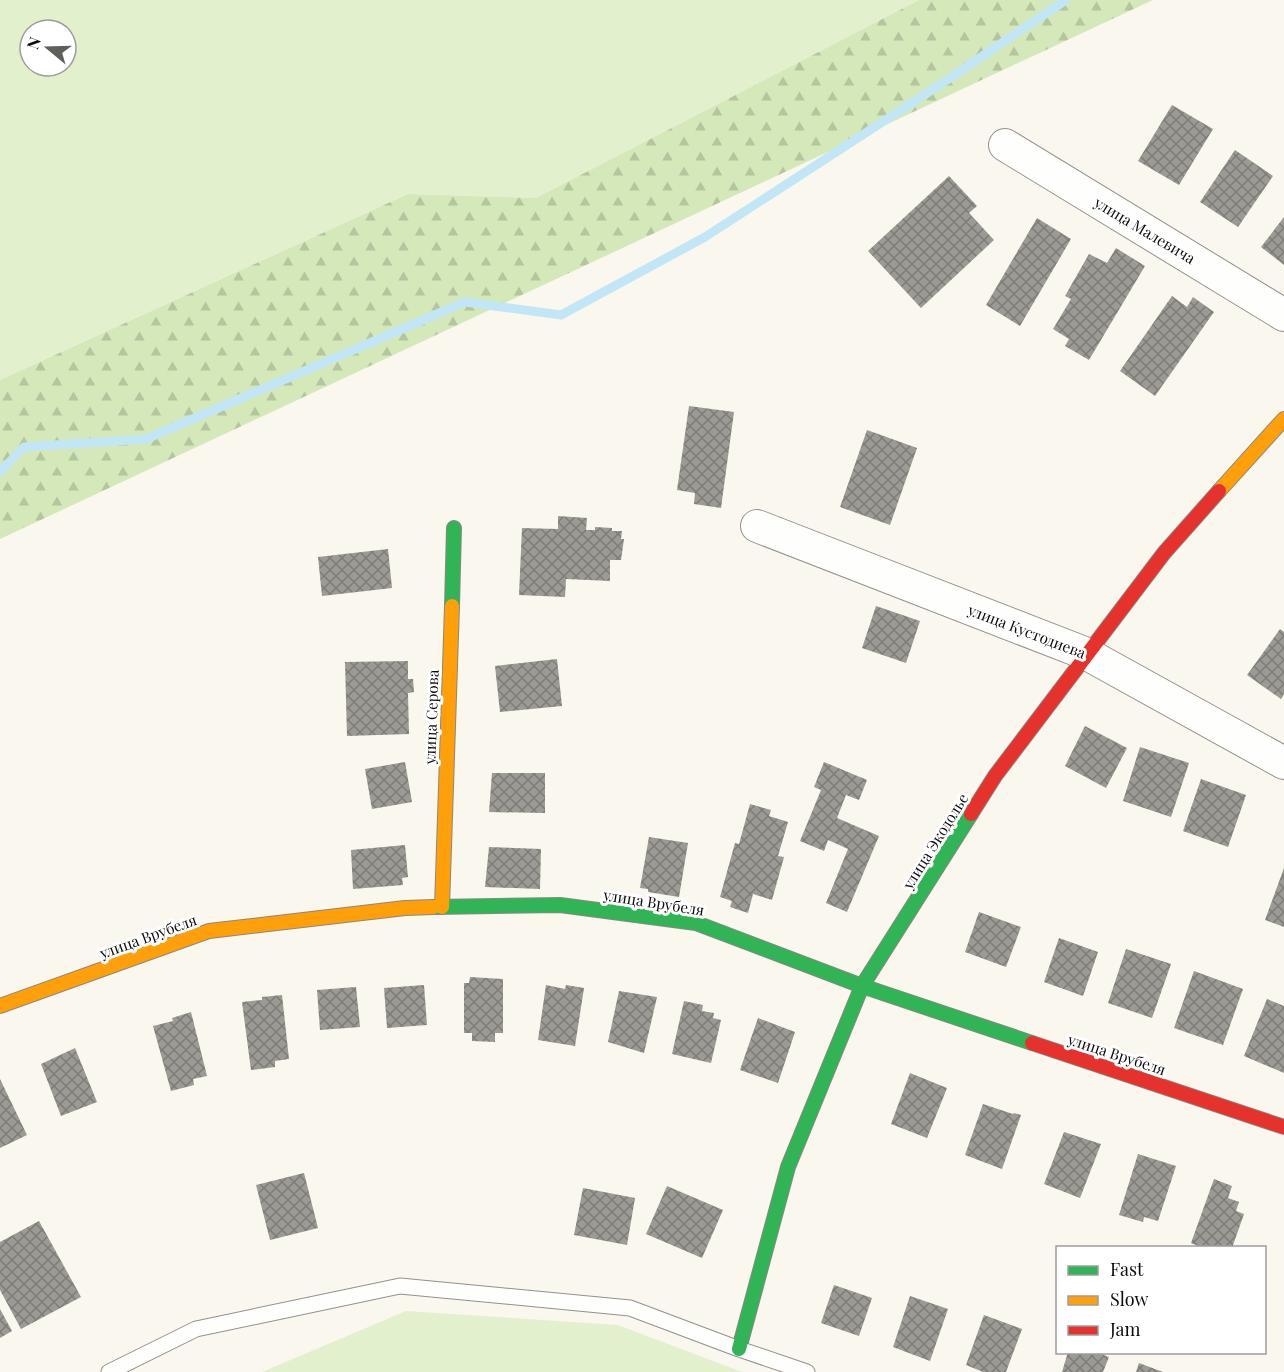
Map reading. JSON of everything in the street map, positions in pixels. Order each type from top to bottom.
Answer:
[{"type":"street","name":"улица Малевича","points":[[1005,145],[1284,315]]},
{"type":"street","name":"улица Экодолье","points":[[739,1349],[788,1167],[862,986],[995,776],[1164,553],[1284,419]]},
{"type":"street","name":"улица Кустодиева","points":[[757,526],[1087,654],[1284,763]]},
{"type":"street","name":"улица Серова","points":[[442,907],[454,528]]},
{"type":"street","name":"улица Врубеля","points":[[0,1006],[209,931],[405,908],[560,905],[696,923],[862,986],[1284,1127]]},
{"type":"lane","points":[[110,1372],[196,1329],[400,1286],[630,1308],[807,1372]]},
{"type":"green space","points":[[0,0],[919,0],[536,198],[408,194],[0,380]]},
{"type":"green space","points":[[919,0],[1153,0],[0,539],[0,380],[408,194],[536,198]]},
{"type":"green space","points":[[406,1311],[618,1325],[742,1372],[262,1372]]},
{"type":"building","points":[[1172,105],[1213,129],[1179,185],[1138,161]]},
{"type":"building","points":[[1235,150],[1273,176],[1238,227],[1200,202]]},
{"type":"building","points":[[949,176],[977,206],[969,213],[994,240],[921,308],[868,251]]},
{"type":"building","points":[[1284,217],[1284,265],[1261,247]]},
{"type":"building","points":[[1037,218],[1071,239],[1020,326],[986,305]]},
{"type":"building","points":[[1116,248],[1145,266],[1089,360],[1065,346],[1069,339],[1053,329],[1071,299],[1065,296],[1089,254],[1107,263]]},
{"type":"building","points":[[1172,296],[1187,307],[1193,297],[1214,312],[1155,396],[1120,371]]},
{"type":"building","points":[[689,406],[734,412],[721,508],[694,504],[695,493],[677,490]]},
{"type":"building","points":[[867,430],[917,448],[890,525],[840,507]]},
{"type":"building","points":[[558,516],[587,518],[586,530],[595,530],[595,527],[622,531],[621,539],[624,539],[621,560],[610,560],[610,581],[566,579],[565,597],[519,595],[522,528],[558,529]]},
{"type":"building","points":[[388,549],[392,588],[322,596],[318,557]]},
{"type":"building","points":[[876,606],[920,621],[906,663],[862,648]]},
{"type":"building","points":[[1280,629],[1284,632],[1284,694],[1281,699],[1247,675]]},
{"type":"building","points":[[557,659],[562,706],[500,712],[495,666]]},
{"type":"building","points":[[408,661],[408,679],[413,679],[414,692],[408,693],[409,734],[347,736],[345,662]]},
{"type":"building","points":[[1085,726],[1127,748],[1106,788],[1065,766]]},
{"type":"building","points":[[1140,747],[1189,763],[1171,817],[1123,801]]},
{"type":"building","points":[[405,762],[412,802],[372,809],[365,769]]},
{"type":"building","points":[[824,762],[867,780],[859,800],[846,795],[837,818],[879,836],[847,912],[826,903],[848,849],[828,840],[824,851],[800,841],[821,790],[814,787]]},
{"type":"building","points":[[492,773],[545,773],[545,813],[489,812]]},
{"type":"building","points":[[1201,779],[1246,795],[1228,847],[1183,831]]},
{"type":"building","points":[[750,804],[771,810],[769,816],[788,822],[778,856],[784,857],[772,900],[753,894],[748,913],[730,907],[732,901],[720,897],[735,843],[739,844]]},
{"type":"building","points":[[649,837],[688,843],[679,897],[648,892],[648,889],[640,888]]},
{"type":"building","points":[[405,845],[408,877],[402,878],[403,885],[353,889],[351,850]]},
{"type":"building","points":[[489,847],[541,849],[540,889],[485,887]]},
{"type":"building","points":[[1284,868],[1284,927],[1265,920]]},
{"type":"building","points":[[979,912],[1021,927],[1006,967],[965,952]]},
{"type":"building","points":[[1059,938],[1098,952],[1083,996],[1044,982]]},
{"type":"building","points":[[1126,949],[1171,964],[1152,1018],[1108,1003]]},
{"type":"building","points":[[1194,971],[1243,989],[1223,1045],[1174,1028]]},
{"type":"building","points":[[470,977],[503,979],[503,1033],[495,1033],[495,1042],[472,1041],[472,1033],[464,1033],[464,983],[469,983]]},
{"type":"building","points":[[424,985],[427,1025],[387,1028],[384,988]]},
{"type":"building","points":[[546,985],[565,989],[566,985],[584,988],[575,1046],[538,1040]]},
{"type":"building","points":[[356,987],[360,1027],[320,1030],[317,990]]},
{"type":"building","points":[[619,991],[657,997],[644,1053],[608,1042]]},
{"type":"building","points":[[282,995],[289,1059],[275,1061],[275,1067],[251,1070],[242,1002]]},
{"type":"building","points":[[1267,999],[1284,1006],[1284,1073],[1244,1056]]},
{"type":"building","points":[[684,1001],[703,1005],[702,1011],[714,1013],[713,1018],[721,1020],[711,1063],[672,1054]]},
{"type":"building","points":[[191,1012],[207,1076],[193,1079],[194,1085],[171,1091],[153,1026],[173,1021],[172,1018]]},
{"type":"building","points":[[758,1018],[795,1032],[778,1083],[740,1070]]},
{"type":"building","points":[[75,1048],[97,1102],[61,1116],[41,1064]]},
{"type":"building","points":[[910,1073],[947,1088],[927,1138],[891,1124]]},
{"type":"building","points":[[0,1079],[27,1135],[0,1148]]},
{"type":"building","points":[[983,1104],[1021,1115],[1002,1169],[965,1155]]},
{"type":"building","points":[[1064,1132],[1101,1144],[1080,1198],[1044,1184]]},
{"type":"building","points":[[1138,1154],[1176,1166],[1158,1221],[1144,1217],[1143,1222],[1119,1215]]},
{"type":"building","points":[[304,1173],[318,1228],[270,1240],[256,1185]]},
{"type":"building","points":[[1214,1179],[1232,1186],[1228,1198],[1239,1202],[1236,1211],[1244,1214],[1233,1246],[1198,1246],[1191,1243]]},
{"type":"building","points":[[667,1186],[723,1210],[702,1258],[646,1234]]},
{"type":"building","points":[[583,1188],[635,1198],[627,1245],[574,1235]]},
{"type":"building","points":[[39,1221],[81,1297],[21,1329],[0,1290],[0,1242]]},
{"type":"building","points":[[834,1285],[872,1298],[859,1336],[821,1323]]},
{"type":"building","points":[[910,1296],[948,1309],[930,1361],[893,1347]]},
{"type":"building","points":[[0,1309],[12,1331],[0,1338]]},
{"type":"building","points":[[984,1315],[1022,1329],[1006,1372],[983,1372],[966,1365]]},
{"type":"building","points":[[1067,1354],[1101,1354],[1109,1357],[1103,1372],[1062,1372]]},
{"type":"building","points":[[1139,1363],[1163,1372],[1136,1372]]},
{"type":"waterway","points":[[0,472],[24,447],[146,439],[465,302],[561,315],[705,237],[1066,0]]},
{"type":"traffic: fast","points":[[452,606],[454,528]]},
{"type":"traffic: fast","points":[[739,1349],[788,1167],[862,986],[971,814]]},
{"type":"traffic: fast","points":[[434,907],[560,905],[696,923],[862,986],[1032,1043]]},
{"type":"traffic: slow","points":[[1219,491],[1284,419]]},
{"type":"traffic: slow","points":[[442,907],[452,606]]},
{"type":"traffic: slow","points":[[0,1006],[209,931],[405,908],[434,907]]},
{"type":"traffic: jam","points":[[971,814],[995,776],[1164,553],[1219,491]]},
{"type":"traffic: jam","points":[[1032,1043],[1284,1127]]}]
